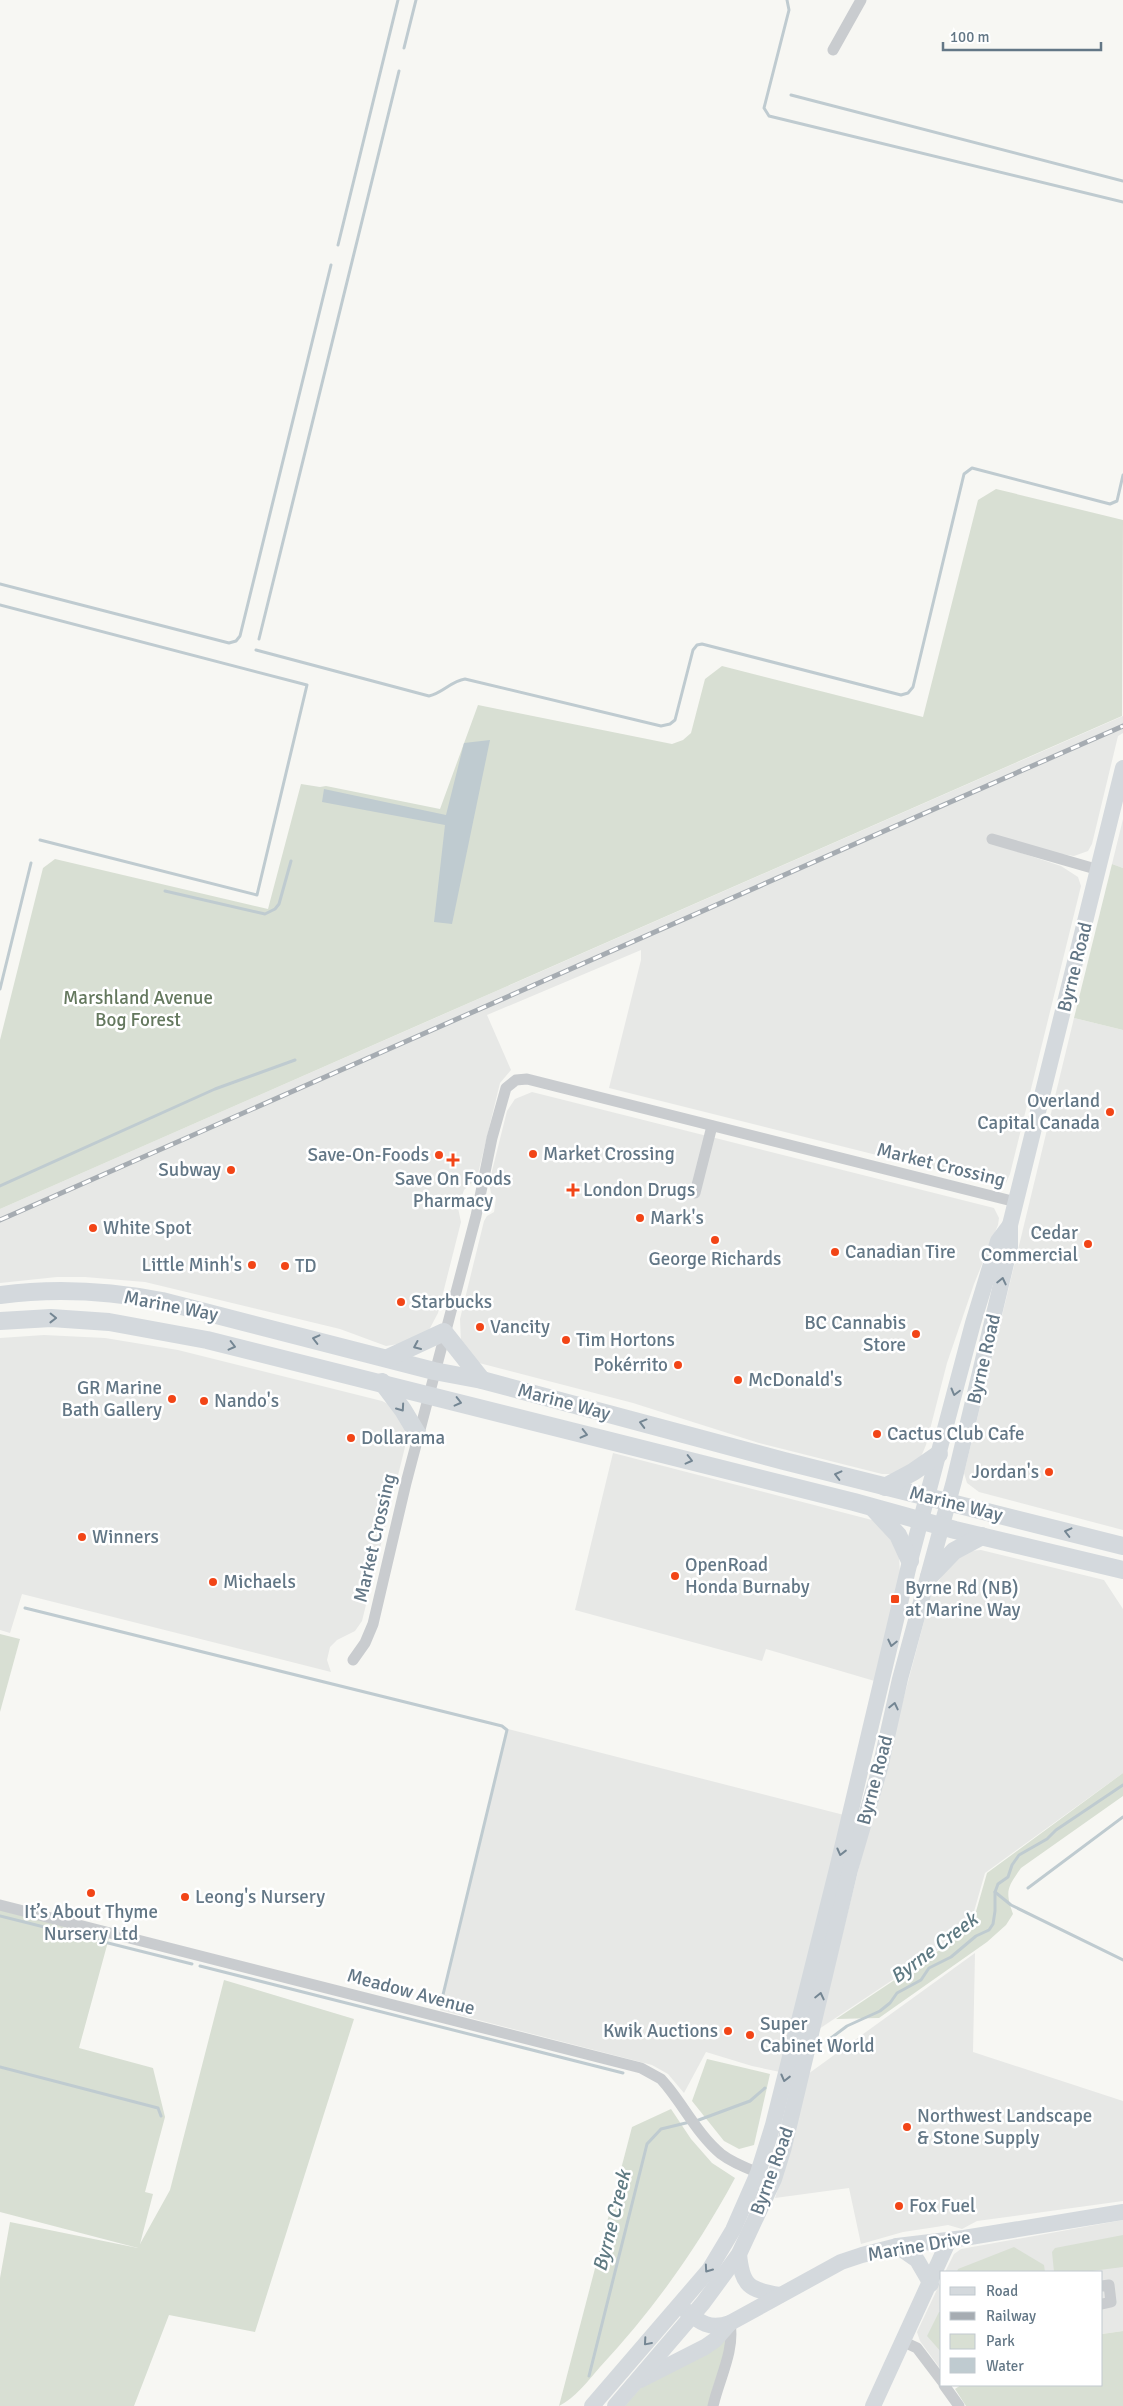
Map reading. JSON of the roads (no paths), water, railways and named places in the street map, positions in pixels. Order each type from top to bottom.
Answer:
[{"type":"main road","name":"Byrne Road","points":[[592,2406],[709,2270],[784,2147],[850,1870],[880,1768],[900,1679],[949,1502],[1010,1247],[1010,1225],[1123,768]]},
{"type":"main road","name":"Byrne Road","points":[[615,2406],[692,2316],[739,2254],[766,2176],[773,2125],[837,1869],[910,1562],[973,1323],[998,1241],[1010,1225]]},
{"type":"main road","name":"Marine Way","points":[[0,1295],[67,1293],[133,1295],[162,1301],[434,1371],[482,1380],[885,1486],[1123,1546]]},
{"type":"main road","name":"Marine Way","points":[[0,1321],[50,1318],[109,1322],[207,1340],[382,1382],[871,1506],[942,1527],[1123,1570]]},
{"type":"main road","points":[[388,1358],[444,1332],[482,1380]]},
{"type":"main road","points":[[382,1382],[403,1410],[418,1435]]},
{"type":"main road","points":[[885,1486],[913,1472],[939,1454]]},
{"type":"main road","points":[[871,1506],[898,1535],[910,1562]]},
{"type":"main road","points":[[929,1576],[954,1551],[982,1536]]},
{"type":"main road","name":"Marine Drive","points":[[679,2305],[706,2325],[718,2328],[730,2324],[841,2262],[897,2246],[949,2240],[1123,2212]]},
{"type":"main road","points":[[874,2406],[949,2240]]},
{"type":"main road","points":[[897,2246],[918,2260],[930,2284]]},
{"type":"main road","points":[[739,2254],[741,2273],[748,2285],[760,2292],[780,2295]]},
{"type":"main road","name":"Marine Drive","points":[[635,2382],[665,2369],[705,2347],[715,2340],[730,2324]]},
{"type":"street","points":[[833,50],[861,0]]},
{"type":"street","points":[[992,839],[1099,870]]},
{"type":"street","name":"Market Crossing","points":[[353,1660],[365,1643],[373,1624],[428,1394],[476,1216],[492,1138],[503,1096],[506,1088],[516,1080],[527,1079],[1016,1202]]},
{"type":"street","points":[[694,1193],[712,1126]]},
{"type":"street","name":"Meadow Avenue","points":[[0,1904],[641,2068],[661,2079],[701,2132],[722,2154],[745,2168],[766,2176]]},
{"type":"street","points":[[1103,2286],[1109,2285],[1112,2302],[1103,2304]]},
{"type":"street","points":[[714,2406],[717,2387],[732,2342],[730,2324]]},
{"type":"street","points":[[904,2342],[917,2348],[940,2378]]},
{"type":"street","points":[[945,2386],[959,2406]]},
{"type":"water","points":[[490,740],[452,924],[434,922],[445,825],[322,802],[324,789],[446,815],[464,743]]},
{"type":"waterway","points":[[338,245],[398,0]]},
{"type":"waterway","points":[[404,48],[416,0]]},
{"type":"waterway","points":[[787,0],[789,10],[764,108],[769,116],[1123,202]]},
{"type":"waterway","points":[[259,639],[399,71]]},
{"type":"waterway","points":[[791,95],[1123,181]]},
{"type":"waterway","points":[[0,584],[229,643],[236,641],[240,636],[331,265]]},
{"type":"waterway","points":[[256,650],[429,696],[455,682],[465,679],[661,726],[670,724],[675,720],[693,650],[697,645],[702,644],[901,695],[908,693],[913,687],[964,474],[972,468],[1110,504],[1117,501],[1123,475]]},
{"type":"waterway","points":[[0,605],[307,685],[257,895],[40,840]]},
{"type":"waterway","points":[[165,891],[265,914],[275,909],[279,904],[291,861]]},
{"type":"waterway","points":[[0,989],[31,863]]},
{"type":"waterway","points":[[0,1186],[215,1089],[295,1060]]},
{"type":"waterway","points":[[25,1608],[502,1726],[507,1730],[441,2003]]},
{"type":"waterway","name":"Byrne Creek","points":[[827,2041],[847,2026],[880,2011],[890,2003],[897,1993],[921,1980],[929,1968],[951,1957],[976,1936],[989,1930],[993,1924],[995,1892],[998,1884],[1008,1877],[1012,1865],[1019,1855],[1047,1839],[1056,1830],[1123,1785]]},
{"type":"waterway","points":[[1028,1888],[1123,1817]]},
{"type":"waterway","points":[[995,1892],[1011,1905],[1123,1960]]},
{"type":"waterway","points":[[0,1916],[192,1964]]},
{"type":"waterway","points":[[200,1966],[623,2073]]},
{"type":"waterway","points":[[0,2067],[158,2108],[161,2116]]},
{"type":"waterway","name":"Byrne Creek","points":[[696,2121],[750,2101],[765,2088]]},
{"type":"waterway","name":"Byrne Creek","points":[[589,2376],[647,2144],[661,2129],[690,2122]]},
{"type":"railway","points":[[0,1220],[1123,726]]},
{"type":"place","name":"Overland Capital Canada","points":[[1110,1112]]},
{"type":"place","name":"Market Crossing","points":[[533,1154]]},
{"type":"place","name":"Save-On-Foods","points":[[439,1155]]},
{"type":"place","name":"Save On Foods Pharmacy","points":[[453,1160]]},
{"type":"place","name":"Subway","points":[[231,1170]]},
{"type":"place","name":"London Drugs","points":[[573,1190]]},
{"type":"place","name":"Mark's","points":[[640,1218]]},
{"type":"place","name":"White Spot","points":[[93,1228]]},
{"type":"place","name":"George Richards","points":[[715,1240]]},
{"type":"place","name":"Cedar Commercial","points":[[1088,1244]]},
{"type":"place","name":"Canadian Tire","points":[[835,1252]]},
{"type":"place","name":"Little Minh's","points":[[252,1265]]},
{"type":"place","name":"TD","points":[[285,1266]]},
{"type":"place","name":"Starbucks","points":[[401,1302]]},
{"type":"place","name":"Vancity","points":[[480,1327]]},
{"type":"place","name":"BC Cannabis Store","points":[[916,1334]]},
{"type":"place","name":"Tim Hortons","points":[[566,1340]]},
{"type":"place","name":"Pokérrito","points":[[678,1365]]},
{"type":"place","name":"McDonald's","points":[[738,1380]]},
{"type":"place","name":"GR Marine Bath Gallery","points":[[172,1399]]},
{"type":"place","name":"Nando's","points":[[204,1401]]},
{"type":"place","name":"Cactus Club Cafe","points":[[877,1434]]},
{"type":"place","name":"Dollarama","points":[[351,1438]]},
{"type":"place","name":"Jordan's","points":[[1049,1472]]},
{"type":"place","name":"Winners","points":[[82,1537]]},
{"type":"place","name":"OpenRoad Honda Burnaby","points":[[675,1576]]},
{"type":"place","name":"Michaels","points":[[213,1582]]},
{"type":"place","name":"Byrne Rd (NB) at Marine Way","points":[[895,1599]]},
{"type":"place","name":"It’s About Thyme Nursery Ltd","points":[[91,1893]]},
{"type":"place","name":"Leong's Nursery","points":[[185,1897]]},
{"type":"place","name":"Kwik Auctions","points":[[728,2031]]},
{"type":"place","name":"Super Cabinet World","points":[[750,2035]]},
{"type":"place","name":"Northwest Landscape & Stone Supply","points":[[907,2127]]},
{"type":"place","name":"Fox Fuel","points":[[899,2206]]},
{"type":"park label","name":"Marshland Avenue Bog Forest","points":[[138,1009]]}]
